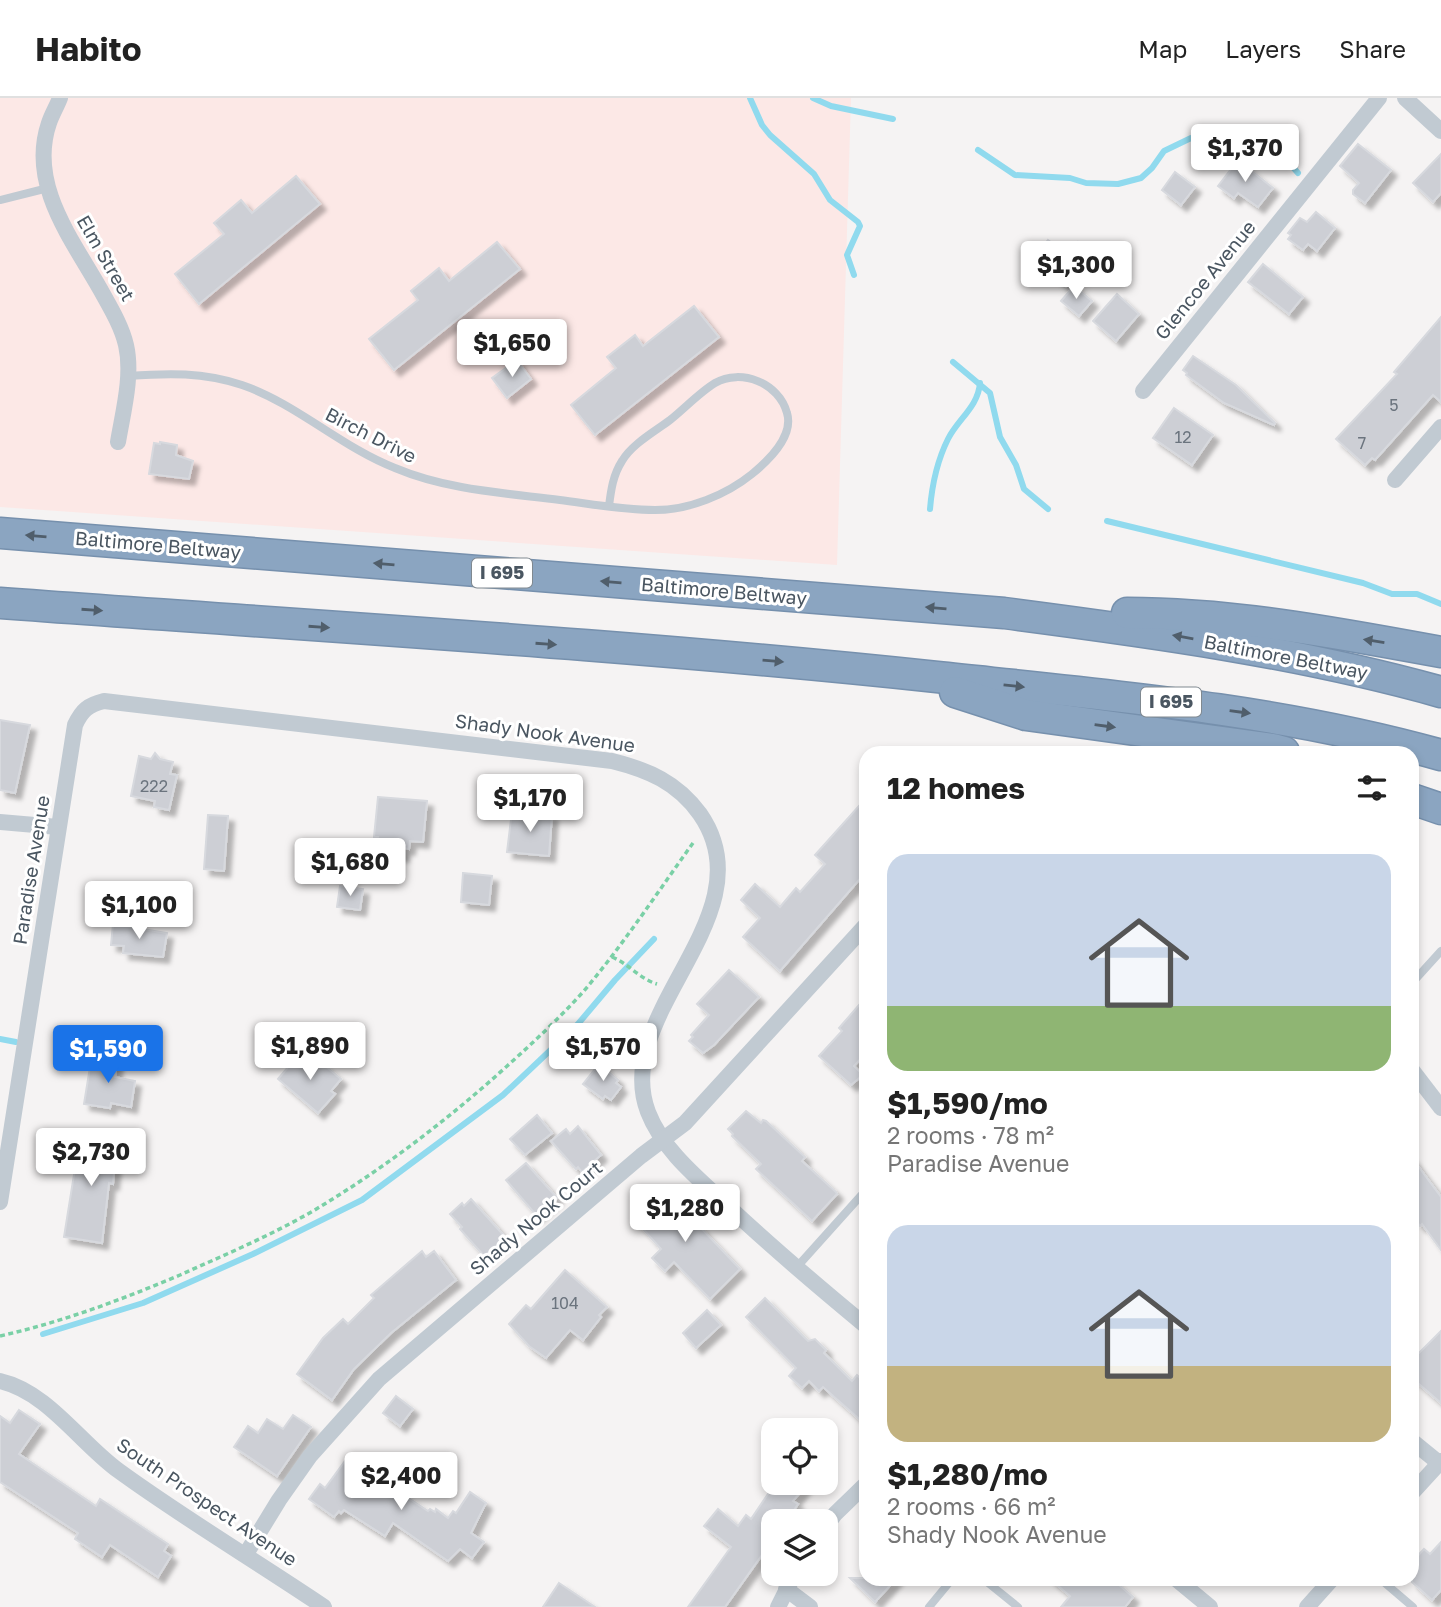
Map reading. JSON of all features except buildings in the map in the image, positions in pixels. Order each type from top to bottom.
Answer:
[{"type":"highway","name":"Baltimore Beltway","points":[[0,533],[1004,614],[1170,634],[1291,656],[1441,692]]},
{"type":"highway","name":"I 695","points":[[0,603],[752,659],[898,673],[1170,702],[1289,720],[1409,746]]},
{"type":"highway","points":[[1004,614],[1175,613],[1295,628],[1441,652]]},
{"type":"highway","points":[[898,673],[1026,715],[1251,746]]},
{"type":"highway","name":"I 695","points":[[1419,749],[1441,755]]},
{"type":"highway","points":[[1419,801],[1441,809]]},
{"type":"street","name":"Elm Street","points":[[60,98],[48,124],[44,157],[48,188],[68,237],[114,315],[127,346],[128,376],[118,442]]},
{"type":"street","name":"Glencoe Avenue","points":[[1143,391],[1379,98]]},
{"type":"street","points":[[1405,98],[1441,131]]},
{"type":"street","points":[[1395,480],[1441,427]]},
{"type":"street","name":"Shady Nook Avenue","points":[[82,711],[92,704],[104,701],[612,761],[646,769],[673,786],[707,825],[714,843],[717,872],[711,906],[700,937],[649,1038],[642,1059],[641,1085],[648,1113],[663,1139],[685,1166],[796,1268],[859,1320]]},
{"type":"street","name":"Paradise Avenue","points":[[0,1202],[75,725],[82,711]]},
{"type":"street","points":[[0,822],[58,827]]},
{"type":"street","name":"Shady Nook Court","points":[[246,1554],[310,1456],[379,1379],[685,1123],[859,933]]},
{"type":"street","points":[[1419,1079],[1441,1108]]},
{"type":"street","name":"South Prospect Avenue","points":[[0,1381],[28,1393],[116,1469],[324,1607]]},
{"type":"street","points":[[1419,1446],[1440,1462],[1419,1485]]},
{"type":"street","points":[[838,1511],[859,1491]]},
{"type":"street","points":[[778,1607],[788,1586]]},
{"type":"street","points":[[1185,1586],[1210,1607]]},
{"type":"street","points":[[1307,1607],[1326,1586]]},
{"type":"street","points":[[786,1589],[810,1607]]},
{"type":"lane","points":[[0,200],[48,188]]},
{"type":"lane","name":"Birch Drive","points":[[128,376],[170,372],[208,376],[243,386],[272,398],[357,450],[394,468],[424,478],[469,489],[609,506],[656,510],[687,505],[740,484],[777,449],[787,430],[788,414],[769,386],[754,379],[737,376],[715,383],[623,459],[612,480],[609,506]]},
{"type":"lane","points":[[1419,975],[1441,951]]},
{"type":"lane","points":[[796,1268],[859,1198]]},
{"type":"lane","points":[[929,1607],[946,1586]]},
{"type":"lane","points":[[992,1586],[1018,1607]]},
{"type":"lane","points":[[1388,1586],[1413,1607]]},
{"type":"path","points":[[0,1336],[90,1310],[248,1245],[330,1201],[396,1157],[469,1100],[533,1044],[582,994],[612,957],[707,825]]},
{"type":"path","points":[[612,957],[635,969],[645,980],[675,988]]},
{"type":"shaded area","points":[[0,98],[851,98],[837,565],[0,507]]},
{"type":"waterway","points":[[750,98],[762,125],[770,135],[814,174],[830,200],[858,222],[860,226],[847,255],[854,275]]},
{"type":"waterway","points":[[813,98],[831,106],[893,119]]},
{"type":"waterway","points":[[978,150],[1015,175],[1118,184],[1141,178],[1164,151],[1191,138],[1222,128],[1249,129],[1268,139],[1298,173]]},
{"type":"waterway","points":[[953,362],[990,393],[1000,437],[1016,465],[1024,489],[1048,509]]},
{"type":"waterway","points":[[930,509],[944,447],[976,399],[980,383]]},
{"type":"waterway","points":[[1107,521],[1363,583],[1392,594],[1417,594],[1441,604]]},
{"type":"waterway","points":[[43,1334],[143,1303],[253,1254],[362,1200],[503,1095],[578,1024],[654,939]]},
{"type":"waterway","points":[[0,1039],[16,1042]]}]
